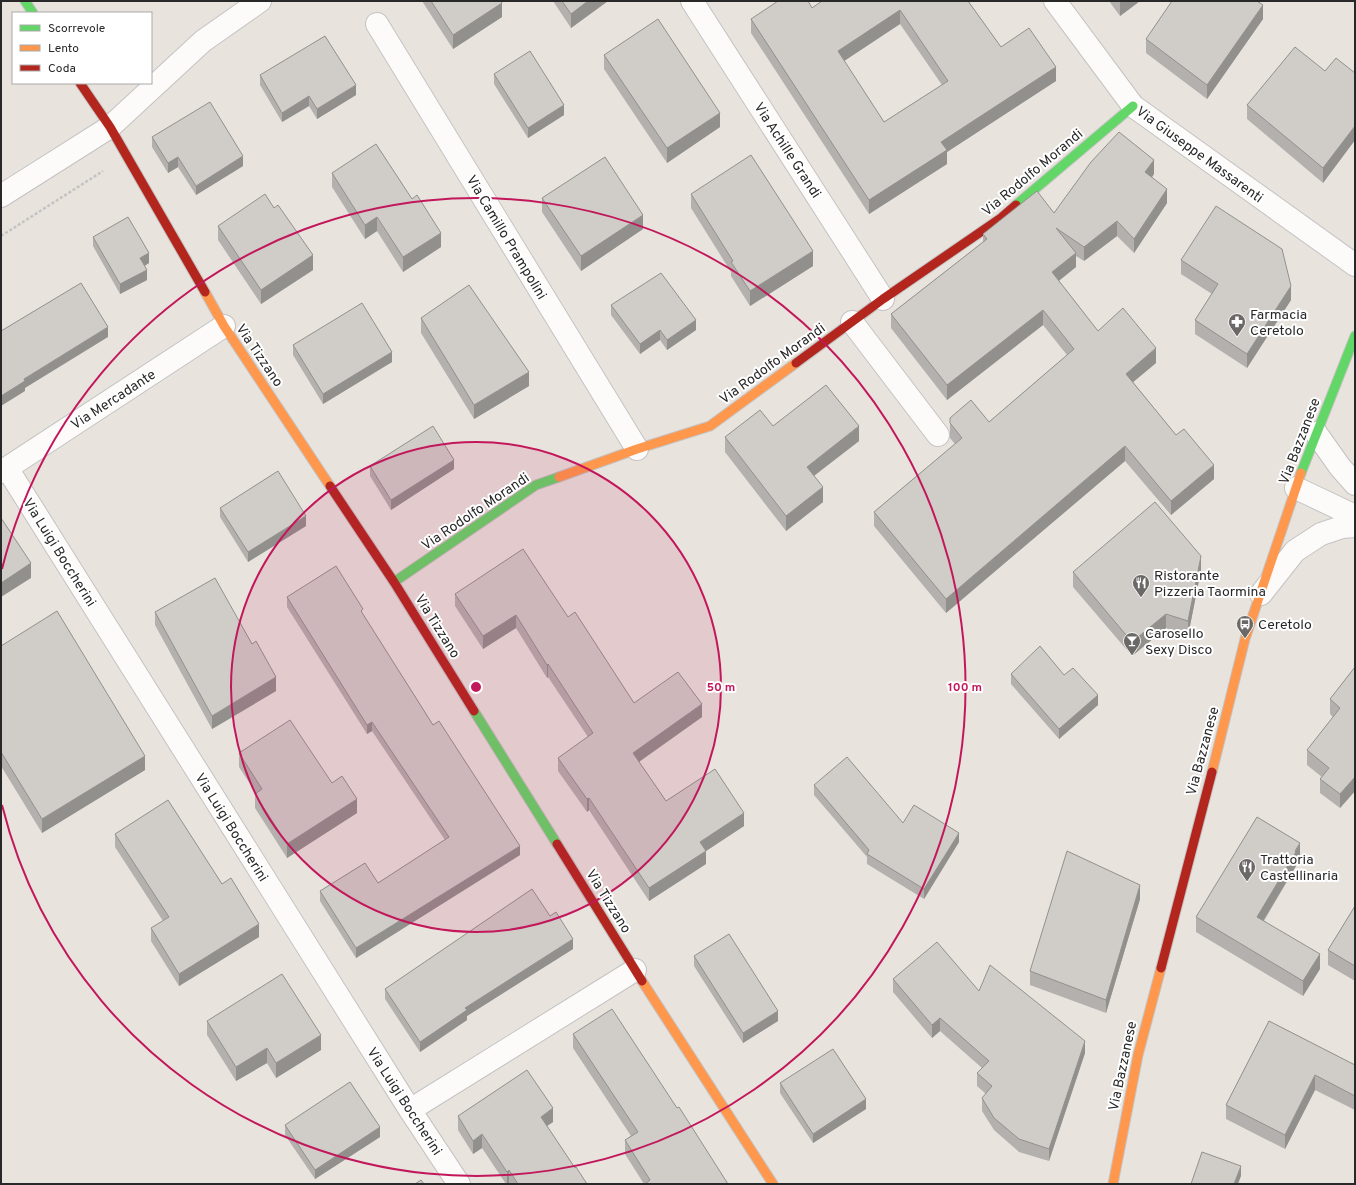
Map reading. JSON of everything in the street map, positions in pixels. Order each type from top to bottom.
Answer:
[{"type":"street","points":[[25,1],[32,12]]},
{"type":"street","points":[[1,196],[110,127],[203,41],[260,1]]},
{"type":"street","name":"Via Achille Grandi","points":[[692,1],[883,299]]},
{"type":"street","name":"Via Giuseppe Massarenti","points":[[1055,1],[1133,106],[1355,265]]},
{"type":"street","name":"Via Camillo Prampolini","points":[[376,24],[637,450]]},
{"type":"street","name":"Via Tizzano","points":[[81,84],[110,127],[224,326],[394,582],[635,970],[773,1184]]},
{"type":"street","name":"Via Rodolfo Morandi","points":[[394,582],[536,485],[710,426],[883,299],[1001,218],[1133,106]]},
{"type":"street","points":[[852,322],[938,435]]},
{"type":"street","name":"Via Mercadante","points":[[4,470],[224,326]]},
{"type":"street","name":"Via Bazzanese","points":[[1113,1184],[1138,1055],[1225,722],[1245,639],[1296,488],[1316,433],[1355,336]]},
{"type":"street","points":[[1316,433],[1340,467],[1355,484]]},
{"type":"street","name":"Via Luigi Boccherini","points":[[4,470],[410,1110],[459,1184]]},
{"type":"street","points":[[1296,488],[1355,516]]},
{"type":"street","points":[[1260,595],[1295,551],[1321,534],[1342,527],[1355,526]]},
{"type":"street","points":[[410,1110],[635,970]]},
{"type":"path","points":[[1,236],[127,156]]},
{"type":"building","points":[[431,1],[501,1],[502,3],[453,35]]},
{"type":"building","points":[[562,1],[588,1],[571,14]]},
{"type":"building","points":[[778,1],[808,1],[812,8],[822,1],[968,1],[1001,47],[1029,28],[1056,67],[941,142],[947,150],[869,200],[751,19]],"holes":[[[900,10],[948,81],[884,122],[838,51]]]},
{"type":"building","points":[[1172,1],[1257,1],[1263,5],[1207,85],[1146,39]]},
{"type":"building","points":[[658,19],[720,113],[667,148],[604,55]]},
{"type":"building","points":[[325,36],[356,85],[317,109],[309,96],[282,113],[260,75]]},
{"type":"building","points":[[1295,47],[1325,71],[1336,58],[1355,73],[1355,126],[1323,168],[1247,105]]},
{"type":"building","points":[[530,51],[564,105],[528,128],[494,74]]},
{"type":"building","points":[[210,102],[243,156],[196,186],[178,157],[168,163],[152,137]]},
{"type":"building","points":[[1119,132],[1154,160],[1145,172],[1167,189],[1134,239],[1117,221],[1084,247],[1056,228],[1076,253],[1052,272],[1098,331],[1123,308],[1156,348],[1126,374],[1176,435],[1184,429],[1214,465],[1171,501],[1125,446],[946,599],[874,512],[962,438],[950,423],[950,418],[971,400],[989,422],[1074,349],[1043,310],[947,385],[891,314],[987,239],[983,234],[1037,191],[1054,213],[1091,162]]},
{"type":"building","points":[[376,144],[412,199],[417,195],[441,233],[403,257],[377,217],[365,225],[332,173]]},
{"type":"building","points":[[751,155],[813,251],[750,291],[691,194]]},
{"type":"building","points":[[605,157],[643,215],[581,256],[542,198]]},
{"type":"building","points":[[265,194],[274,208],[278,205],[313,255],[261,290],[218,226]]},
{"type":"building","points":[[1216,206],[1282,249],[1291,286],[1247,354],[1195,320],[1218,284],[1181,260]]},
{"type":"building","points":[[128,217],[149,253],[140,258],[147,270],[120,284],[93,237]]},
{"type":"building","points":[[661,273],[696,320],[667,340],[660,330],[640,344],[611,305]]},
{"type":"building","points":[[81,283],[108,327],[24,379],[25,381],[1,396],[1,331]]},
{"type":"building","points":[[469,285],[529,372],[474,405],[421,318]]},
{"type":"building","points":[[362,303],[392,352],[323,394],[293,345]]},
{"type":"building","points":[[826,385],[859,426],[807,467],[823,487],[786,516],[725,437],[760,410],[773,426]]},
{"type":"building","points":[[433,426],[454,460],[391,500],[370,466]]},
{"type":"building","points":[[278,471],[306,516],[248,552],[220,508]]},
{"type":"building","points":[[1155,502],[1201,556],[1188,621],[1166,614],[1132,642],[1073,572]]},
{"type":"building","points":[[1,518],[31,563],[1,583]]},
{"type":"building","points":[[523,549],[568,617],[575,612],[634,703],[678,672],[702,704],[633,753],[666,801],[715,769],[744,813],[700,842],[706,851],[649,888],[589,798],[587,799],[558,758],[593,733],[548,664],[547,665],[516,615],[483,636],[455,594]]},
{"type":"building","points":[[336,566],[363,609],[361,611],[433,725],[439,721],[520,846],[356,948],[320,891],[365,863],[378,883],[449,837],[372,722],[367,725],[287,597]]},
{"type":"building","points":[[215,578],[252,644],[256,641],[276,677],[212,716],[155,612]]},
{"type":"building","points":[[57,611],[145,756],[42,819],[1,752],[1,646]]},
{"type":"building","points":[[1040,646],[1064,675],[1073,668],[1098,695],[1059,729],[1011,674]]},
{"type":"building","points":[[1355,667],[1355,777],[1340,794],[1320,779],[1329,768],[1307,750],[1340,708],[1330,699]]},
{"type":"building","points":[[290,720],[332,783],[342,776],[357,799],[287,844],[255,794],[262,789],[239,753]]},
{"type":"building","points":[[847,757],[903,823],[914,805],[959,833],[924,889],[867,854],[869,850],[814,785]]},
{"type":"building","points":[[168,800],[222,884],[231,878],[259,924],[179,974],[151,928],[169,917],[115,834]]},
{"type":"building","points":[[1257,817],[1300,843],[1257,917],[1320,954],[1303,981],[1196,917]]},
{"type":"building","points":[[1067,851],[1140,885],[1106,1000],[1030,971]]},
{"type":"building","points":[[532,889],[550,916],[556,912],[573,939],[465,1008],[467,1010],[420,1042],[385,989]]},
{"type":"building","points":[[1355,906],[1355,966],[1328,950]]},
{"type":"building","points":[[729,934],[778,1011],[743,1033],[694,956]]},
{"type":"building","points":[[937,942],[979,991],[990,965],[1085,1041],[1049,1149],[1019,1139],[994,1118],[982,1098],[992,1086],[977,1073],[989,1061],[940,1018],[932,1025],[893,979]]},
{"type":"building","points":[[282,974],[321,1035],[276,1063],[267,1048],[236,1067],[207,1021]]},
{"type":"building","points":[[612,1009],[677,1108],[679,1107],[728,1184],[645,1184],[650,1180],[625,1140],[638,1132],[573,1034]]},
{"type":"building","points":[[1269,1021],[1355,1065],[1355,1096],[1315,1075],[1285,1135],[1226,1105]]},
{"type":"building","points":[[833,1049],[866,1099],[813,1134],[780,1083]]},
{"type":"building","points":[[527,1070],[553,1108],[541,1117],[587,1184],[518,1184],[509,1170],[507,1172],[482,1134],[473,1141],[458,1116]]},
{"type":"building","points":[[350,1082],[380,1127],[315,1170],[285,1125]]},
{"type":"building","points":[[1202,1152],[1241,1166],[1234,1184],[1191,1184]]},
{"type":"building","points":[[421,1180],[424,1184],[415,1184]]},
{"type":"traffic: fast","points":[[25,1],[32,12]]},
{"type":"traffic: fast","points":[[1016,205],[1133,106]]},
{"type":"traffic: fast","points":[[1301,473],[1355,336]]},
{"type":"traffic: fast","points":[[394,582],[536,485],[559,477]]},
{"type":"traffic: fast","points":[[474,711],[557,844]]},
{"type":"traffic: slow","points":[[205,292],[224,326],[330,486]]},
{"type":"traffic: slow","points":[[559,477],[637,449],[710,426],[796,363]]},
{"type":"traffic: slow","points":[[1212,772],[1245,639],[1301,473]]},
{"type":"traffic: slow","points":[[1113,1184],[1138,1055],[1161,968]]},
{"type":"traffic: slow","points":[[642,981],[773,1184]]},
{"type":"traffic: jam","points":[[81,84],[110,127],[205,292]]},
{"type":"traffic: jam","points":[[796,363],[883,299],[1001,218],[1016,205]]},
{"type":"traffic: jam","points":[[330,486],[394,582],[474,711]]},
{"type":"traffic: jam","points":[[1161,968],[1212,772]]},
{"type":"traffic: jam","points":[[557,844],[642,981]]},
{"type":"place","name":"Farmacia Ceretolo","points":[[1237,337]]},
{"type":"place","name":"Ristorante Pizzeria Taormina","points":[[1141,598]]},
{"type":"place","name":"Ceretolo","points":[[1245,639]]},
{"type":"place","name":"Carosello Sexy Disco","points":[[1132,656]]},
{"type":"place","name":"Trattoria Castellinaria","points":[[1247,882]]}]
